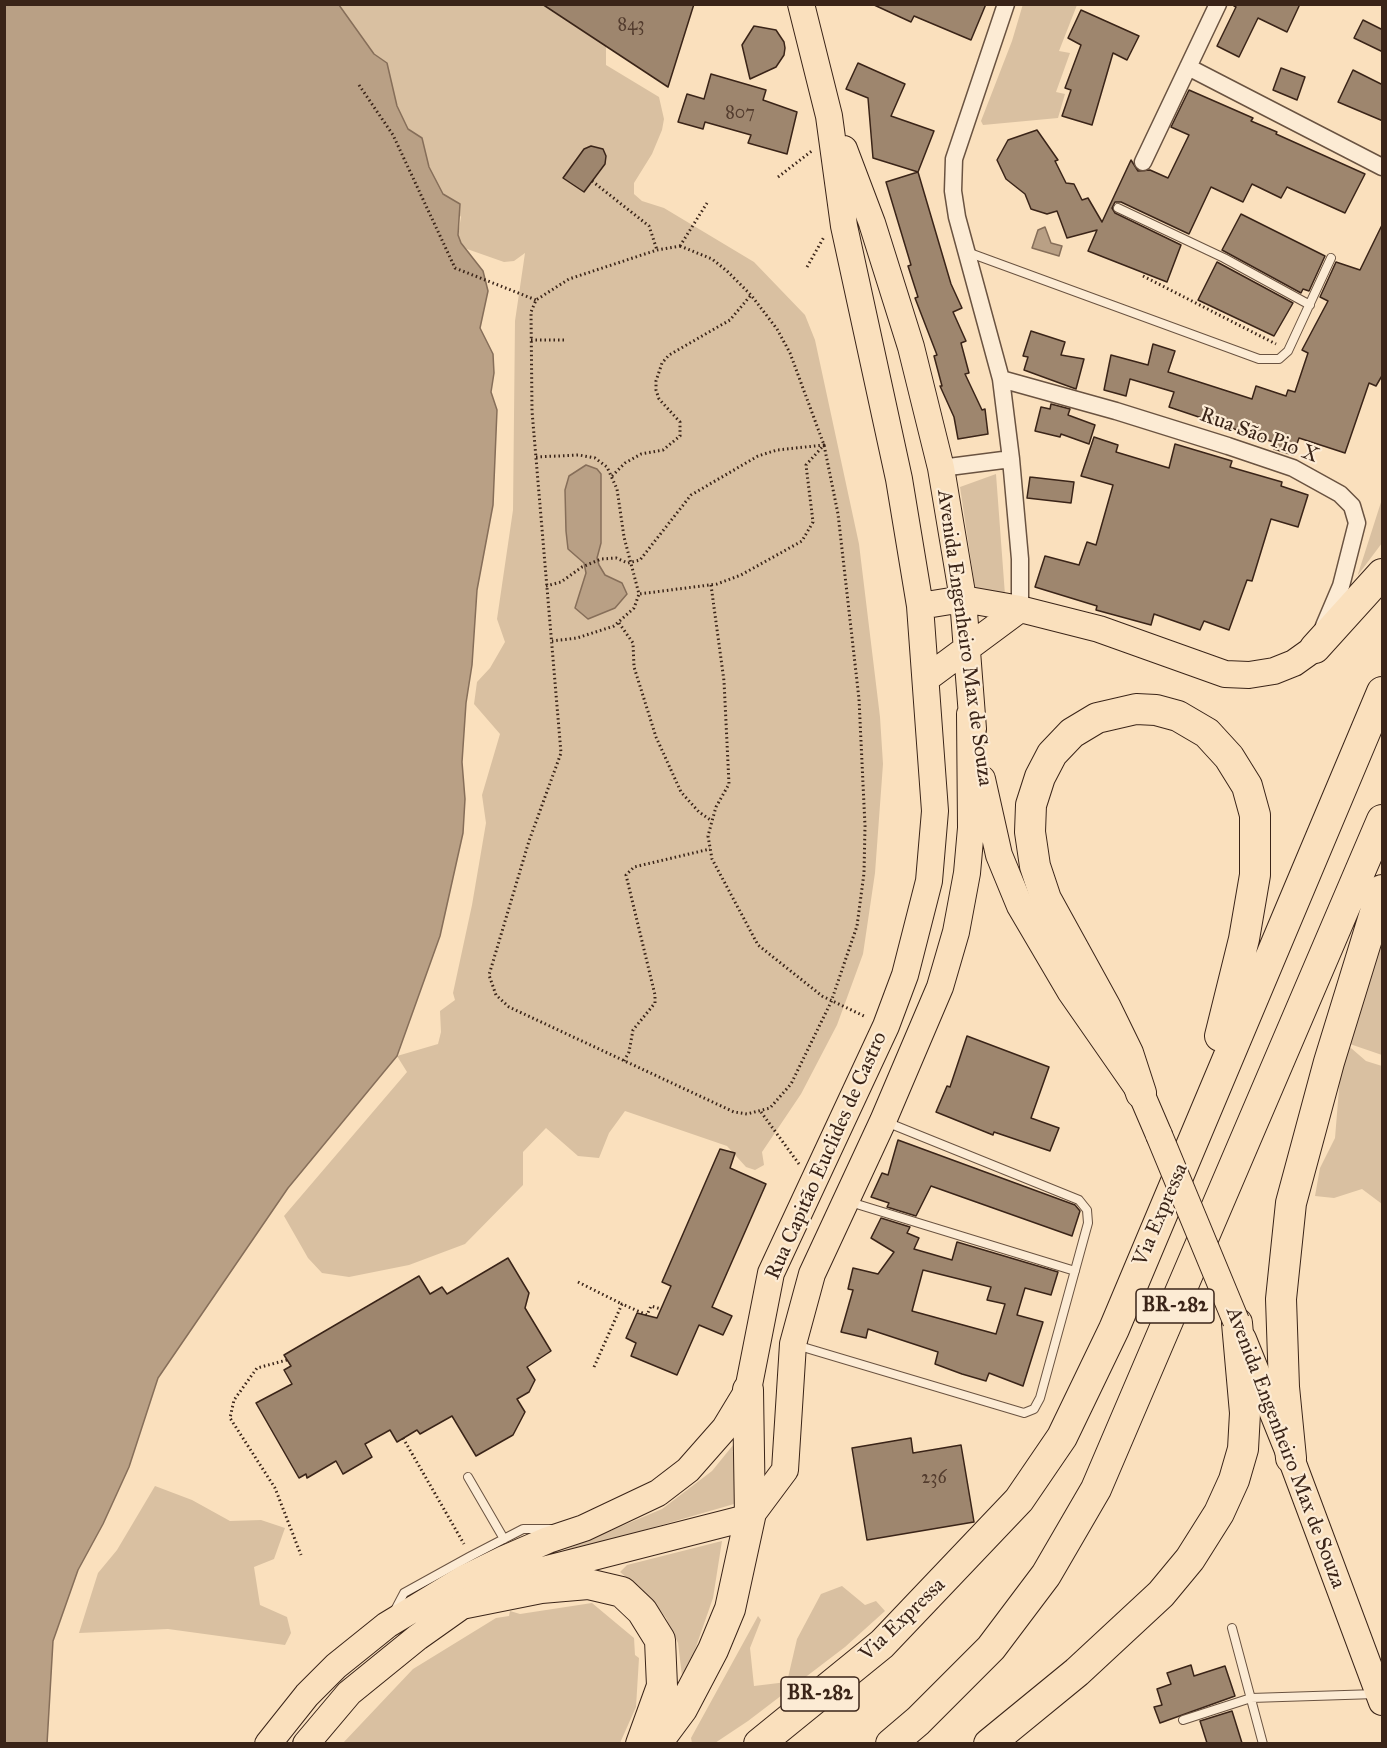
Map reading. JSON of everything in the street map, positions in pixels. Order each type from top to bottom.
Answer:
[{"type":"highway","points":[[1315,648],[1383,574]]},
{"type":"highway","name":"Via Expressa","points":[[759,1743],[882,1644],[1019,1500],[1062,1437],[1113,1329],[1383,692]]},
{"type":"highway","points":[[1141,1092],[1128,1053],[1046,899],[1035,866],[1030,832],[1031,805],[1040,777],[1052,754],[1072,733],[1097,718],[1136,709],[1156,710],[1178,716],[1207,733],[1229,757],[1247,786],[1255,815],[1256,845],[1251,904],[1227,1012],[1150,1240]]},
{"type":"highway","name":"BR-282","points":[[891,1743],[918,1721],[991,1648],[1046,1575],[1096,1489],[1383,820]]},
{"type":"highway","points":[[1291,1458],[1281,1299],[1291,1203],[1320,1093],[1383,891]]},
{"type":"highway","points":[[989,1743],[1077,1672],[1161,1594],[1190,1559],[1219,1513],[1234,1480],[1243,1449],[1245,1413],[1236,1322]]},
{"type":"highway","points":[[656,1743],[682,1709],[713,1650],[730,1609],[750,1517],[748,1390]]},
{"type":"highway","points":[[465,1603],[541,1588],[588,1584],[622,1592],[642,1611],[660,1640],[662,1686],[641,1743]]},
{"type":"main road","name":"Avenida Engenheiro Max de Souza","points":[[801,4],[829,116],[844,226],[899,479],[920,606]]},
{"type":"main road","name":"Avenida Engenheiro Max de Souza","points":[[829,116],[872,223],[910,347],[941,468],[963,599],[970,714],[986,804],[1008,879],[1046,952],[1141,1092],[1291,1458],[1382,1698]]},
{"type":"main road","points":[[920,606],[963,599],[1020,609],[1100,629],[1225,674],[1249,675],[1274,671],[1294,663],[1315,648]]},
{"type":"main road","name":"Rua Capitão Euclides de Castro","points":[[268,1743],[314,1688],[387,1625],[463,1579],[504,1559],[548,1540],[584,1528],[658,1493],[688,1470],[725,1428],[748,1390],[771,1273],[886,1026],[904,975],[930,881],[935,811],[920,606]]},
{"type":"main road","points":[[927,678],[1020,609]]},
{"type":"main road","name":"Rua Capitão Euclides de Castro","points":[[750,1517],[785,1470],[793,1344],[812,1274],[883,1121],[940,987],[956,932],[967,873],[971,828],[970,714]]},
{"type":"main road","points":[[306,1743],[349,1693],[403,1648],[465,1603],[499,1585],[531,1573],[750,1517]]},
{"type":"street","points":[[1006,4],[954,159],[953,191],[1000,379],[1011,459],[1020,559],[1020,609]]},
{"type":"street","points":[[1143,162],[1218,4]]},
{"type":"street","points":[[1188,67],[1383,167]]},
{"type":"street","name":"Rua São Pio X","points":[[1000,379],[1116,411],[1228,446],[1293,468],[1340,494],[1352,506],[1358,523],[1341,586],[1315,648]]},
{"type":"street","points":[[941,468],[1011,459]]},
{"type":"lane","points":[[1118,208],[1224,258],[1310,305]]},
{"type":"lane","points":[[967,252],[1259,359],[1279,359],[1288,351],[1331,258]]},
{"type":"lane","points":[[793,1344],[1024,1413],[1034,1409],[1040,1398],[1088,1223],[1087,1210],[1079,1200],[883,1121]]},
{"type":"lane","points":[[847,1201],[1076,1271]]},
{"type":"lane","points":[[468,1477],[504,1539]]},
{"type":"lane","points":[[387,1625],[404,1593],[523,1529],[584,1528]]},
{"type":"lane","points":[[1233,1628],[1263,1743]]},
{"type":"lane","points":[[1184,1720],[1251,1698],[1382,1698]]},
{"type":"path","points":[[359,85],[393,135],[455,268],[536,300]]},
{"type":"path","points":[[778,177],[819,145]]},
{"type":"path","points":[[592,181],[649,226],[657,250]]},
{"type":"path","points":[[680,246],[707,203]]},
{"type":"path","points":[[807,267],[827,232]]},
{"type":"path","points":[[680,246],[712,259],[751,294],[777,329],[790,353],[824,445],[838,514],[849,599],[859,699],[865,826],[861,904],[845,966],[831,1002],[791,1084],[778,1101],[761,1112],[747,1114],[734,1112],[508,1007],[496,994],[489,975],[529,841],[561,753],[536,457],[531,312],[536,300],[569,279],[657,250],[680,246]]},
{"type":"path","points":[[1143,276],[1288,351]]},
{"type":"path","points":[[612,476],[625,463],[641,454],[663,450],[680,436],[682,430],[680,422],[659,399],[656,390],[656,381],[662,363],[669,355],[730,320],[751,294]]},
{"type":"path","points":[[531,340],[567,340]]},
{"type":"path","points":[[546,586],[561,582],[582,567],[601,559],[616,558],[632,563],[644,557],[664,527],[691,495],[758,456],[777,450],[824,445]]},
{"type":"path","points":[[639,594],[711,585],[741,575],[782,554],[807,535],[813,522],[807,491],[806,465],[824,445]]},
{"type":"path","points":[[536,457],[571,454],[595,458],[608,467],[617,489],[624,537],[639,594],[634,608],[619,623],[592,634],[552,640]]},
{"type":"path","points":[[711,585],[724,681],[729,784],[716,807],[708,836],[710,849],[730,894],[758,945],[831,1002],[875,1021]]},
{"type":"path","points":[[619,623],[633,643],[634,667],[656,737],[677,783],[699,812],[712,821]]},
{"type":"path","points":[[624,1061],[629,1052],[633,1030],[655,1003],[626,875],[634,867],[710,849]]},
{"type":"path","points":[[761,1112],[803,1170]]},
{"type":"path","points":[[578,1282],[648,1315],[651,1306],[661,1310]]},
{"type":"path","points":[[594,1367],[622,1304]]},
{"type":"path","points":[[287,1360],[257,1368],[234,1400],[230,1418],[275,1488],[301,1555]]},
{"type":"path","points":[[403,1438],[471,1556]]},
{"type":"shaded area","points":[[5,4],[339,5],[374,54],[387,63],[397,106],[408,129],[422,138],[429,167],[443,194],[460,204],[458,235],[461,243],[483,271],[488,291],[480,328],[493,354],[494,373],[491,392],[497,410],[493,505],[477,590],[472,665],[466,703],[462,762],[465,799],[463,833],[440,936],[397,1056],[288,1188],[158,1378],[129,1467],[103,1524],[78,1570],[53,1641],[47,1744],[4,1743]]},
{"type":"shaded area","points":[[1023,4],[1077,5],[1059,51],[1070,53],[1056,92],[1065,94],[1058,118],[983,125],[981,121],[1012,41]]},
{"type":"shaded area","points":[[339,5],[542,5],[606,46],[606,65],[659,97],[664,119],[662,130],[652,154],[634,183],[634,194],[642,201],[664,208],[754,262],[805,315],[815,340],[859,544],[880,717],[883,764],[875,873],[863,954],[837,1025],[801,1094],[762,1152],[764,1165],[755,1170],[746,1167],[727,1146],[625,1111],[609,1133],[599,1158],[578,1156],[546,1128],[523,1152],[523,1185],[465,1244],[409,1265],[349,1277],[322,1273],[308,1258],[284,1216],[407,1072],[397,1056],[438,1044],[441,1032],[440,1011],[455,1000],[453,993],[472,905],[486,823],[482,795],[500,734],[474,704],[477,682],[490,668],[505,642],[497,619],[513,510],[515,321],[525,253],[514,261],[504,262],[467,249],[461,244],[458,235],[461,217],[439,188],[429,167],[422,138],[408,129],[397,106],[387,63],[374,54]]},
{"type":"shaded area","points":[[1045,227],[1051,243],[1062,246],[1059,256],[1032,248],[1038,230]]},
{"type":"shaded area","points":[[586,465],[597,469],[601,474],[601,543],[597,558],[599,565],[605,575],[622,583],[627,594],[615,608],[588,619],[575,608],[586,573],[584,563],[568,549],[565,490],[569,476]]},
{"type":"shaded area","points":[[996,474],[1005,595],[975,588],[960,487]]},
{"type":"shaded area","points":[[1382,499],[1382,543],[1358,575],[1358,574]]},
{"type":"shaded area","points":[[1382,940],[1382,1055],[1344,1042],[1366,1061],[1382,1066],[1382,1204],[1362,1189],[1334,1198],[1315,1196],[1320,1168],[1335,1138],[1343,1040]]},
{"type":"shaded area","points":[[738,1439],[734,1504],[541,1560],[662,1509],[712,1471]]},
{"type":"shaded area","points":[[155,1486],[192,1500],[230,1521],[261,1520],[285,1528],[274,1559],[254,1567],[260,1605],[287,1617],[291,1633],[285,1645],[168,1629],[79,1633],[98,1573],[117,1550]]},
{"type":"shaded area","points":[[722,1541],[713,1598],[683,1684],[678,1643],[666,1618],[651,1598],[620,1572],[627,1565]]},
{"type":"shaded area","points":[[842,1586],[865,1605],[876,1601],[885,1611],[845,1647],[748,1721],[715,1743],[692,1743],[691,1738],[758,1616],[761,1620],[750,1648],[754,1686],[787,1682],[797,1639],[821,1594]]},
{"type":"shaded area","points":[[592,1603],[634,1638],[635,1655],[639,1658],[636,1707],[620,1743],[343,1743],[413,1669],[496,1618],[509,1616],[510,1611],[520,1614]]},
{"type":"building","points":[[542,4],[694,4],[668,87]]},
{"type":"building","points":[[872,4],[986,4],[971,40],[914,16],[911,22]]},
{"type":"building","points":[[1231,4],[1300,4],[1287,32],[1258,18],[1239,57],[1217,46],[1236,7]]},
{"type":"building","points":[[1081,10],[1139,36],[1127,60],[1113,53],[1092,125],[1062,116],[1071,90],[1065,88],[1081,45],[1068,38]]},
{"type":"building","points":[[1363,20],[1383,30],[1383,52],[1354,38]]},
{"type":"building","points":[[754,26],[776,30],[785,48],[784,55],[776,67],[750,79],[742,45]]},
{"type":"building","points":[[858,63],[905,84],[891,116],[934,131],[918,172],[873,158],[868,98],[846,89]]},
{"type":"building","points":[[1281,68],[1305,77],[1297,100],[1273,90]]},
{"type":"building","points":[[1353,70],[1383,85],[1383,121],[1338,102]]},
{"type":"building","points":[[711,74],[766,90],[763,100],[797,112],[787,154],[748,143],[751,135],[705,122],[703,129],[678,122],[687,94],[704,99]]},
{"type":"building","points":[[1189,90],[1253,118],[1251,121],[1277,132],[1276,134],[1365,174],[1345,213],[1287,187],[1281,198],[1252,184],[1243,202],[1211,187],[1189,234],[1121,202],[1115,202],[1112,208],[1115,213],[1181,245],[1167,282],[1088,251],[1097,230],[1067,238],[1057,211],[1047,214],[1031,209],[1025,194],[1006,179],[997,160],[1008,140],[1037,130],[1058,160],[1055,161],[1066,183],[1074,184],[1082,200],[1088,198],[1102,222],[1131,160],[1138,171],[1150,170],[1168,178],[1189,135],[1171,127]]},
{"type":"building","points":[[591,146],[603,149],[606,156],[605,164],[584,192],[563,178],[584,149]]},
{"type":"building","points":[[918,172],[951,284],[962,308],[953,312],[966,341],[961,343],[969,373],[965,374],[982,410],[985,409],[988,434],[958,439],[954,417],[940,386],[942,386],[934,356],[937,355],[915,298],[918,297],[908,266],[911,265],[886,182]]},
{"type":"building","points":[[1241,214],[1325,256],[1309,291],[1303,289],[1301,293],[1222,250]]},
{"type":"building","points":[[1383,223],[1383,374],[1376,386],[1369,383],[1345,453],[1299,438],[1293,455],[1274,449],[1276,443],[1169,407],[1174,392],[1130,379],[1126,396],[1104,390],[1111,355],[1148,365],[1153,344],[1175,351],[1168,372],[1252,399],[1256,386],[1286,396],[1288,390],[1295,392],[1308,353],[1302,350],[1328,301],[1320,297],[1336,262],[1360,270]]},
{"type":"building","points":[[1217,262],[1293,303],[1274,336],[1198,300]]},
{"type":"building","points":[[1031,331],[1065,342],[1061,355],[1084,359],[1076,389],[1024,370],[1028,357],[1023,356]]},
{"type":"building","points":[[1051,404],[1070,409],[1068,415],[1095,425],[1089,444],[1061,434],[1060,437],[1035,431],[1041,407],[1050,409]]},
{"type":"building","points":[[1094,437],[1118,445],[1116,452],[1169,468],[1175,444],[1232,461],[1230,467],[1282,482],[1281,486],[1308,495],[1298,527],[1271,519],[1252,581],[1247,580],[1229,630],[1204,621],[1200,630],[1154,614],[1151,625],[1096,610],[1097,606],[1035,587],[1045,556],[1079,565],[1087,542],[1096,545],[1113,485],[1081,476]]},
{"type":"building","points":[[1030,477],[1074,482],[1071,503],[1027,498]]},
{"type":"building","points":[[967,1036],[1049,1067],[1031,1118],[1059,1128],[1050,1151],[994,1132],[993,1135],[936,1112],[947,1086],[950,1087]]},
{"type":"building","points":[[898,1140],[1075,1205],[1080,1211],[1072,1236],[931,1186],[916,1216],[887,1207],[889,1203],[871,1197],[882,1173],[888,1175]]},
{"type":"building","points":[[720,1149],[735,1153],[730,1168],[766,1184],[712,1307],[732,1316],[723,1335],[699,1325],[677,1375],[631,1356],[636,1343],[626,1338],[637,1313],[657,1318],[671,1286],[662,1282]]},
{"type":"building","points":[[881,1218],[910,1227],[907,1233],[919,1238],[914,1249],[952,1260],[957,1242],[1058,1272],[1051,1295],[1025,1288],[1017,1315],[1043,1322],[1023,1386],[989,1373],[986,1381],[962,1374],[935,1364],[938,1352],[868,1329],[866,1338],[841,1332],[853,1290],[848,1289],[853,1268],[878,1274],[894,1252],[871,1238]],"holes":[[[923,1270],[991,1287],[987,1300],[1005,1304],[996,1334],[912,1311]]]},
{"type":"building","points":[[508,1258],[529,1293],[525,1308],[551,1351],[527,1367],[535,1380],[529,1392],[517,1399],[525,1412],[513,1435],[476,1456],[452,1416],[420,1434],[417,1430],[397,1442],[390,1430],[365,1444],[372,1457],[343,1474],[336,1461],[307,1478],[306,1474],[299,1478],[256,1403],[292,1384],[284,1370],[291,1366],[284,1355],[419,1276],[430,1294],[442,1287],[447,1294]]},
{"type":"building","points":[[911,1438],[913,1453],[961,1445],[974,1522],[867,1540],[852,1448]]},
{"type":"building","points":[[1191,1665],[1194,1676],[1225,1666],[1235,1696],[1160,1723],[1154,1707],[1162,1705],[1157,1689],[1171,1684],[1167,1673]]},
{"type":"building","points":[[1232,1711],[1242,1743],[1207,1743],[1200,1721]]}]
